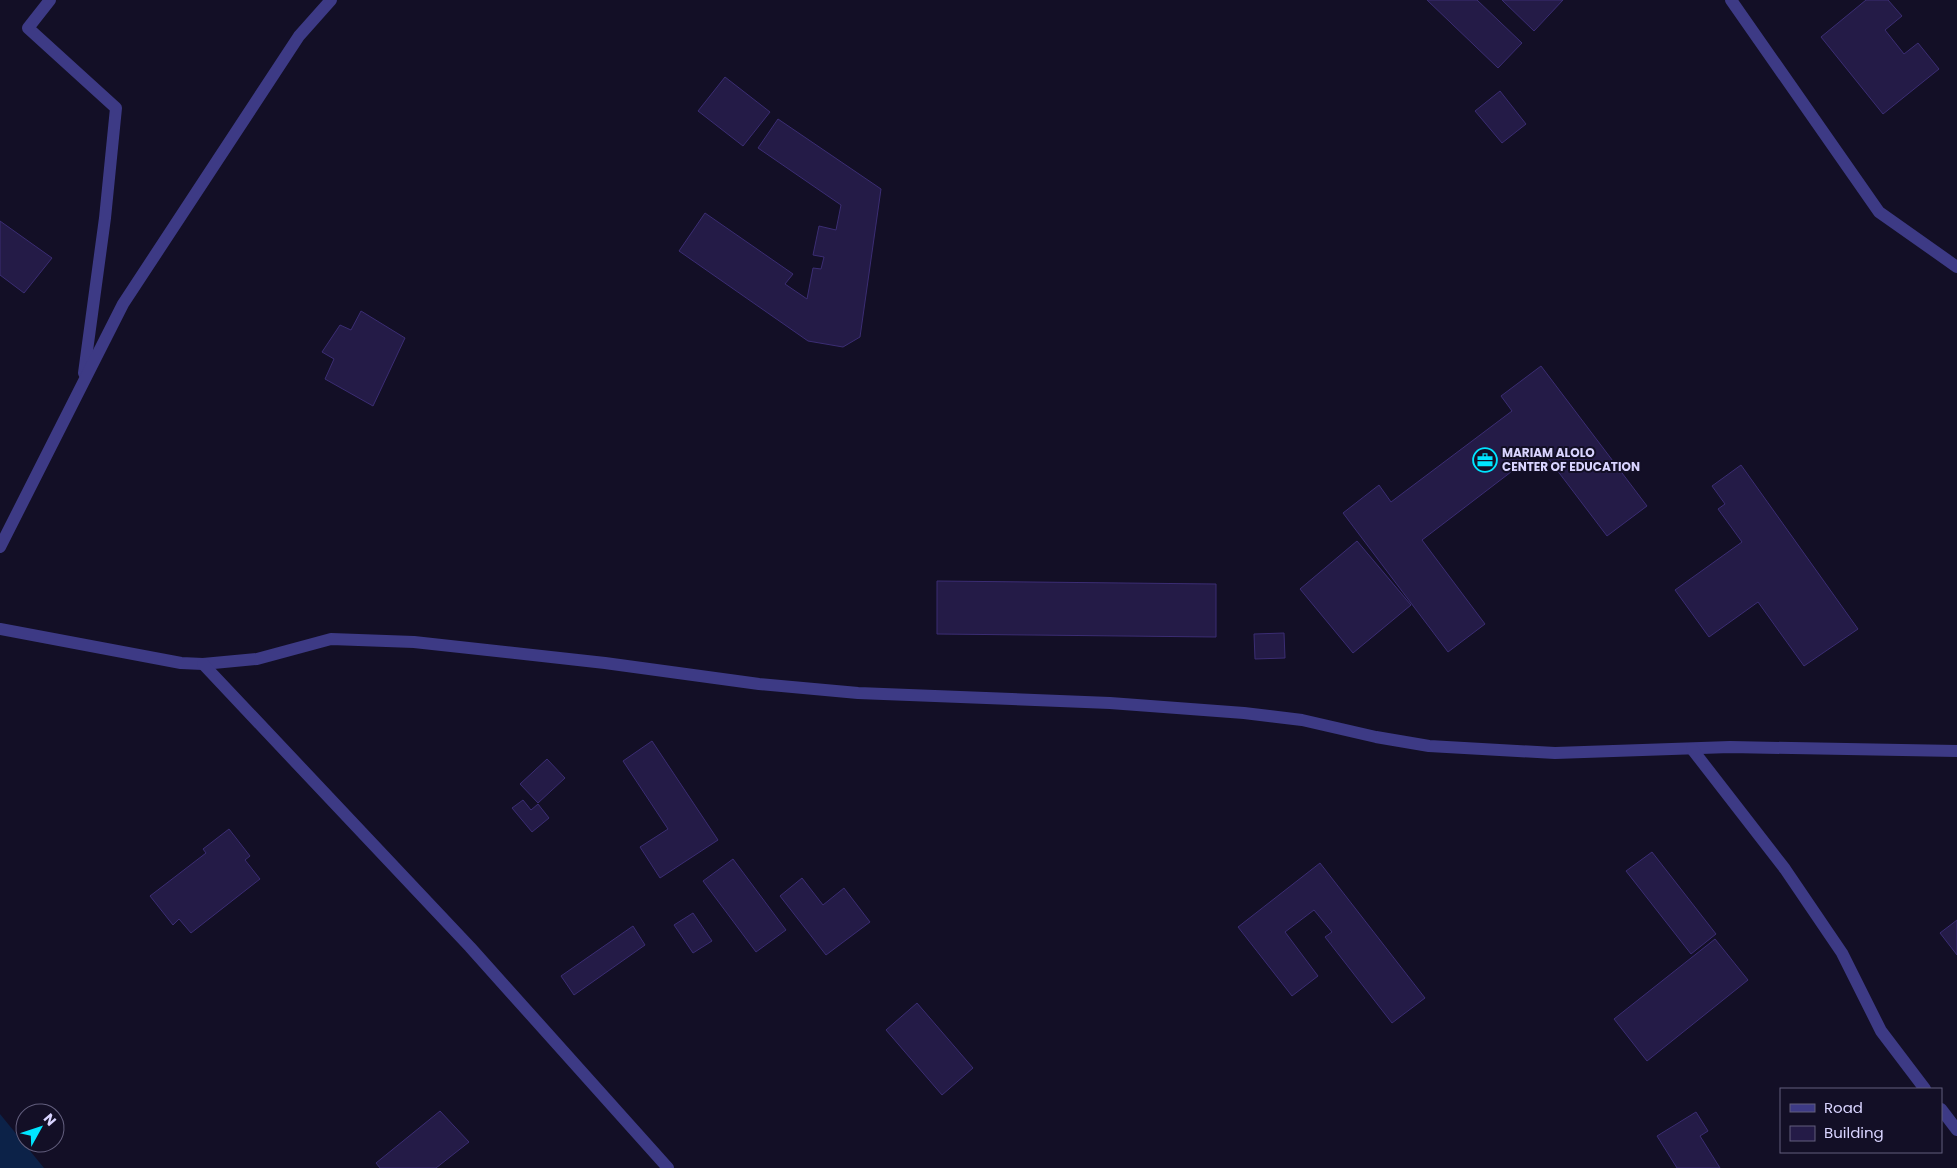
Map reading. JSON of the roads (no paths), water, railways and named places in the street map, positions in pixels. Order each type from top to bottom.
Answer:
[{"type":"street","points":[[50,0],[28,28],[116,108],[105,218],[82,384]]},
{"type":"street","points":[[0,547],[123,304],[299,36],[331,0]]},
{"type":"street","points":[[1730,0],[1879,212],[1957,267]]},
{"type":"street","points":[[0,629],[181,663],[203,664],[257,659],[331,639],[414,642],[605,663],[759,684],[858,693],[1110,703],[1244,712],[1302,720],[1376,737],[1429,746],[1555,753],[1748,747],[1957,751]]},
{"type":"street","points":[[203,664],[470,947],[668,1168]]},
{"type":"street","points":[[1692,749],[1796,884],[1842,953],[1881,1030],[1925,1088]]},
{"type":"street","points":[[1942,1110],[1957,1130]]},
{"type":"water","points":[[0,1114],[15,1132],[15,1153],[32,1153],[44,1168],[0,1168]]},
{"type":"place","name":"MARIAM ALOLO CENTER OF EDUCATION","points":[[1485,460]]}]
